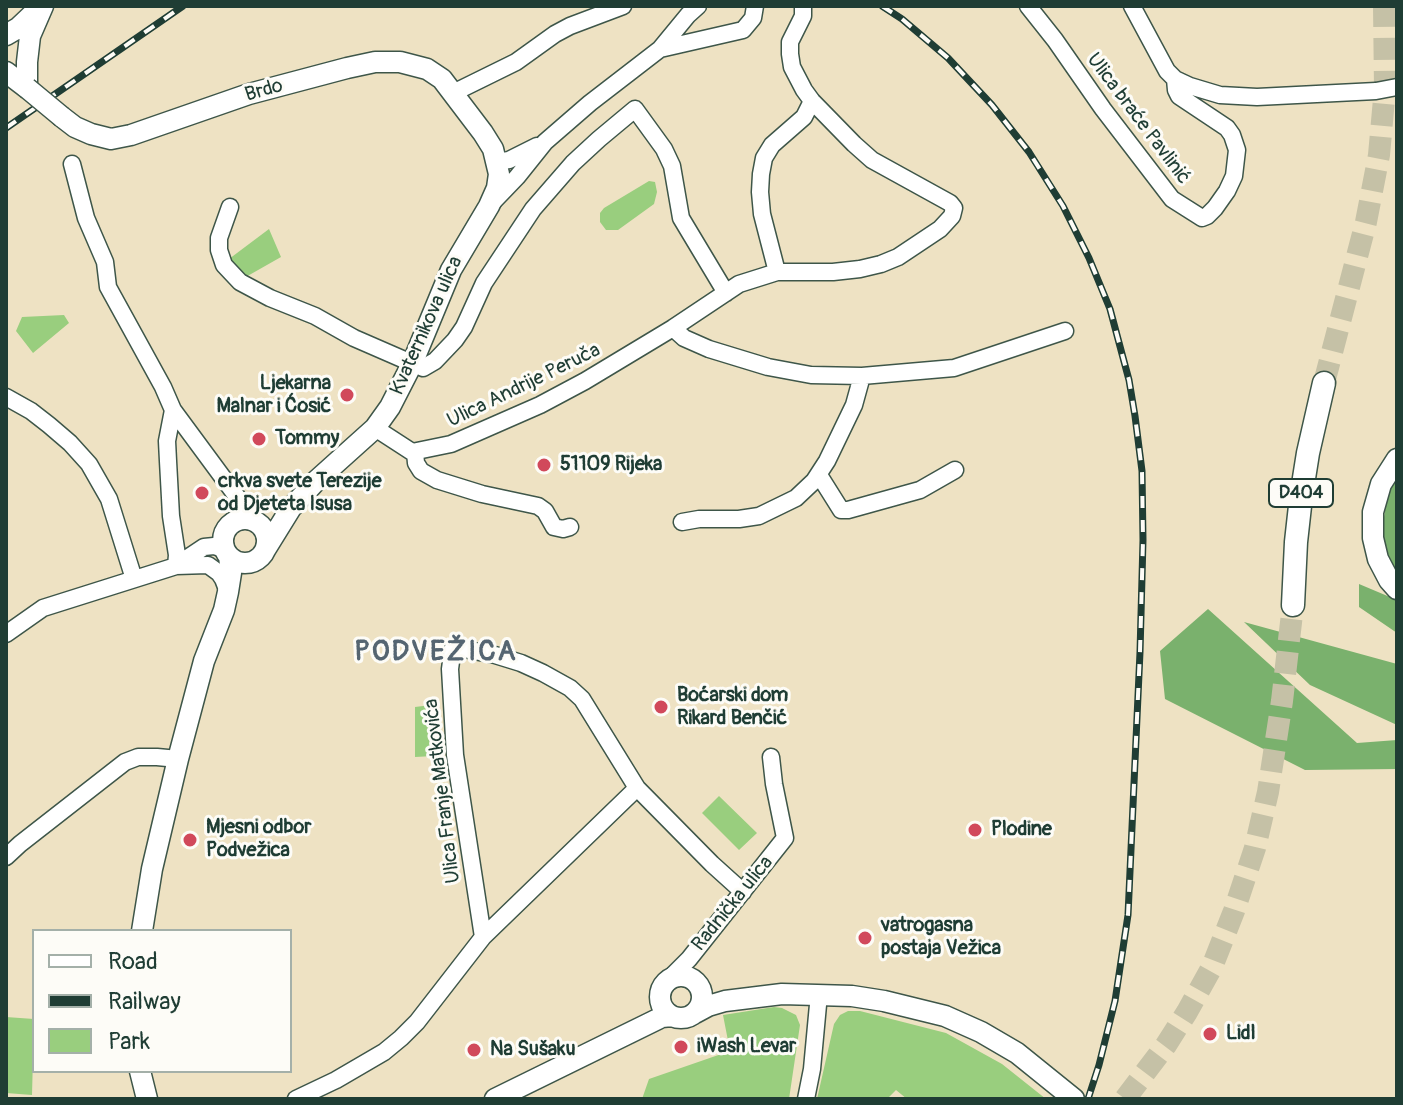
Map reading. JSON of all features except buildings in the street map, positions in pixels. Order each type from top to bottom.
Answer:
[{"type":"highway","name":"D404","points":[[1293,605],[1301,497],[1324,383]]},
{"type":"main road","points":[[6,35],[42,6]]},
{"type":"main road","points":[[27,88],[30,36],[42,6]]},
{"type":"main road","name":"Brdo","points":[[6,72],[75,127],[111,139],[249,94],[375,62],[400,62],[427,69],[442,79],[483,133],[497,162]]},
{"type":"main road","name":"Kvaternikova ulica","points":[[226,601],[291,508],[375,428],[390,407],[412,364],[451,270],[497,188],[497,162]]},
{"type":"main road","points":[[1397,459],[1381,484],[1373,512],[1373,538],[1378,559],[1397,589]]},
{"type":"main road","name":"Kvaternikova ulica","points":[[142,929],[152,869],[178,759],[204,661],[226,601],[231,573],[224,536],[232,524],[252,517],[273,518],[291,508]]},
{"type":"main road","points":[[228,553],[243,563],[261,554],[267,543],[264,531],[252,517]]},
{"type":"main road","points":[[687,977],[706,997],[725,1001]]},
{"type":"main road","name":"Radnička ulica","points":[[495,1099],[630,1034],[666,1008],[662,987],[687,977],[702,1003],[695,1013]]},
{"type":"main road","points":[[666,1008],[687,1017],[725,1001],[782,994],[852,996],[884,1001],[945,1016],[981,1032],[1017,1053],[1070,1096]]},
{"type":"main road","points":[[140,1073],[147,1099]]},
{"type":"street","points":[[453,93],[516,62],[570,26],[623,6]]},
{"type":"street","name":"Kvaternikova ulica","points":[[489,206],[545,142],[660,49],[698,6]]},
{"type":"street","name":"Kvaternikova ulica","points":[[660,49],[743,30],[753,18],[755,6]]},
{"type":"street","name":"Ulica Andrije Peruča","points":[[415,452],[451,444],[540,405],[673,328],[739,284],[777,272],[833,272],[881,264],[898,257],[940,229],[952,216],[954,208],[950,203],[872,160],[812,101],[792,67],[790,54],[790,42],[803,16],[803,6]]},
{"type":"street","name":"Ulica braće Pavlinić","points":[[1028,6],[1172,199],[1202,218],[1215,208],[1227,191],[1234,176],[1237,150],[1227,128],[1179,96],[1175,79],[1159,59],[1132,6]]},
{"type":"street","points":[[1175,79],[1220,95],[1257,97],[1376,91],[1397,87]]},
{"type":"street","points":[[777,272],[762,214],[760,192],[764,158],[772,145],[804,117],[812,101]]},
{"type":"street","points":[[230,207],[219,238],[219,250],[224,265],[240,282],[423,368],[449,347],[464,327],[484,283],[524,220],[551,187],[573,163],[635,109],[664,149],[672,166],[681,218],[726,293]]},
{"type":"street","name":"Kvaternikova ulica","points":[[497,162],[509,160],[545,142]]},
{"type":"street","points":[[72,164],[86,218],[105,262],[108,287],[173,410],[252,517]]},
{"type":"street","points":[[673,328],[684,338],[709,349],[768,367],[811,375],[862,376],[954,368],[1065,331]]},
{"type":"street","points":[[682,522],[759,516],[796,498],[819,475],[854,405],[862,376]]},
{"type":"street","points":[[6,397],[49,425],[89,464],[109,499],[134,579]]},
{"type":"street","points":[[173,410],[167,441],[176,566]]},
{"type":"street","points":[[375,428],[415,452],[421,471],[437,480],[538,506],[545,511],[554,527],[570,527]]},
{"type":"street","points":[[819,475],[841,510],[848,510],[920,490],[955,470]]},
{"type":"street","points":[[176,566],[204,547],[214,546],[228,553]]},
{"type":"street","points":[[6,634],[43,608],[176,566],[208,565],[219,573],[226,585],[226,601]]},
{"type":"street","name":"Ulica Franje Matkovića","points":[[483,937],[455,755],[450,669],[453,647],[521,663],[570,688],[582,699],[637,788],[743,892]]},
{"type":"street","points":[[6,857],[125,762],[138,757],[178,759]]},
{"type":"street","name":"Radnička ulica","points":[[687,977],[743,892],[785,838],[771,757]]},
{"type":"street","points":[[296,1099],[360,1066],[401,1038],[483,937],[637,788]]},
{"type":"street","points":[[806,1099],[819,994]]},
{"type":"green space","points":[[649,181],[655,182],[657,192],[654,204],[618,230],[606,230],[600,222],[600,213],[604,208]]},
{"type":"green space","points":[[269,229],[281,257],[244,278],[229,259]]},
{"type":"green space","points":[[64,315],[69,323],[33,353],[16,331],[22,317]]},
{"type":"green space","points":[[1397,472],[1397,572],[1390,561],[1382,530],[1390,478]]},
{"type":"green space","points":[[1359,584],[1397,600],[1397,633],[1359,607]]},
{"type":"green space","points":[[1208,609],[1357,743],[1397,740],[1397,769],[1305,770],[1165,699],[1160,651]]},
{"type":"green space","points":[[1244,622],[1397,664],[1397,725],[1310,685]]},
{"type":"green space","points":[[431,705],[434,756],[415,757],[415,707]]},
{"type":"green space","points":[[719,796],[757,833],[739,850],[702,813]]},
{"type":"green space","points":[[774,1007],[796,1015],[800,1025],[789,1099],[642,1099],[649,1079],[730,1051],[723,1015]]},
{"type":"green space","points":[[860,1011],[946,1033],[1002,1064],[1046,1099],[907,1099],[896,1090],[887,1099],[817,1099],[834,1024],[840,1015]]},
{"type":"green space","points":[[6,1017],[32,1019],[32,1095],[6,1093]]},
{"type":"tunnel","points":[[1324,383],[1366,222],[1379,155],[1385,88],[1384,6]]},
{"type":"tunnel","points":[[1125,1099],[1187,1012],[1212,967],[1234,911],[1255,848],[1268,792],[1293,605]]},
{"type":"railway","points":[[6,128],[183,6]]},
{"type":"railway","points":[[882,6],[948,58],[992,105],[1029,152],[1063,206],[1089,258],[1110,309],[1129,380],[1142,471],[1143,540],[1128,915],[1115,1001],[1088,1099]]},
{"type":"place","name":"Ljekarna Malnar i Ćosić","points":[[347,395]]},
{"type":"place","name":"Tommy","points":[[259,439]]},
{"type":"place","name":"51109 Rijeka","points":[[544,465]]},
{"type":"place","name":"crkva svete Terezije od Djeteta Isusa","points":[[202,493]]},
{"type":"place","name":"Boćarski dom Rikard Benčić","points":[[661,707]]},
{"type":"place","name":"Plodine","points":[[975,830]]},
{"type":"place","name":"Mjesni odbor Podvežica","points":[[190,840]]},
{"type":"place","name":"vatrogasna postaja Vežica","points":[[865,938]]},
{"type":"place","name":"Lidl","points":[[1210,1034]]},
{"type":"place","name":"iWash Levar","points":[[681,1047]]},
{"type":"place","name":"Na Sušaku","points":[[474,1050]]},
{"type":"district","name":"PODVEŽICA","points":[[436,653]]}]
